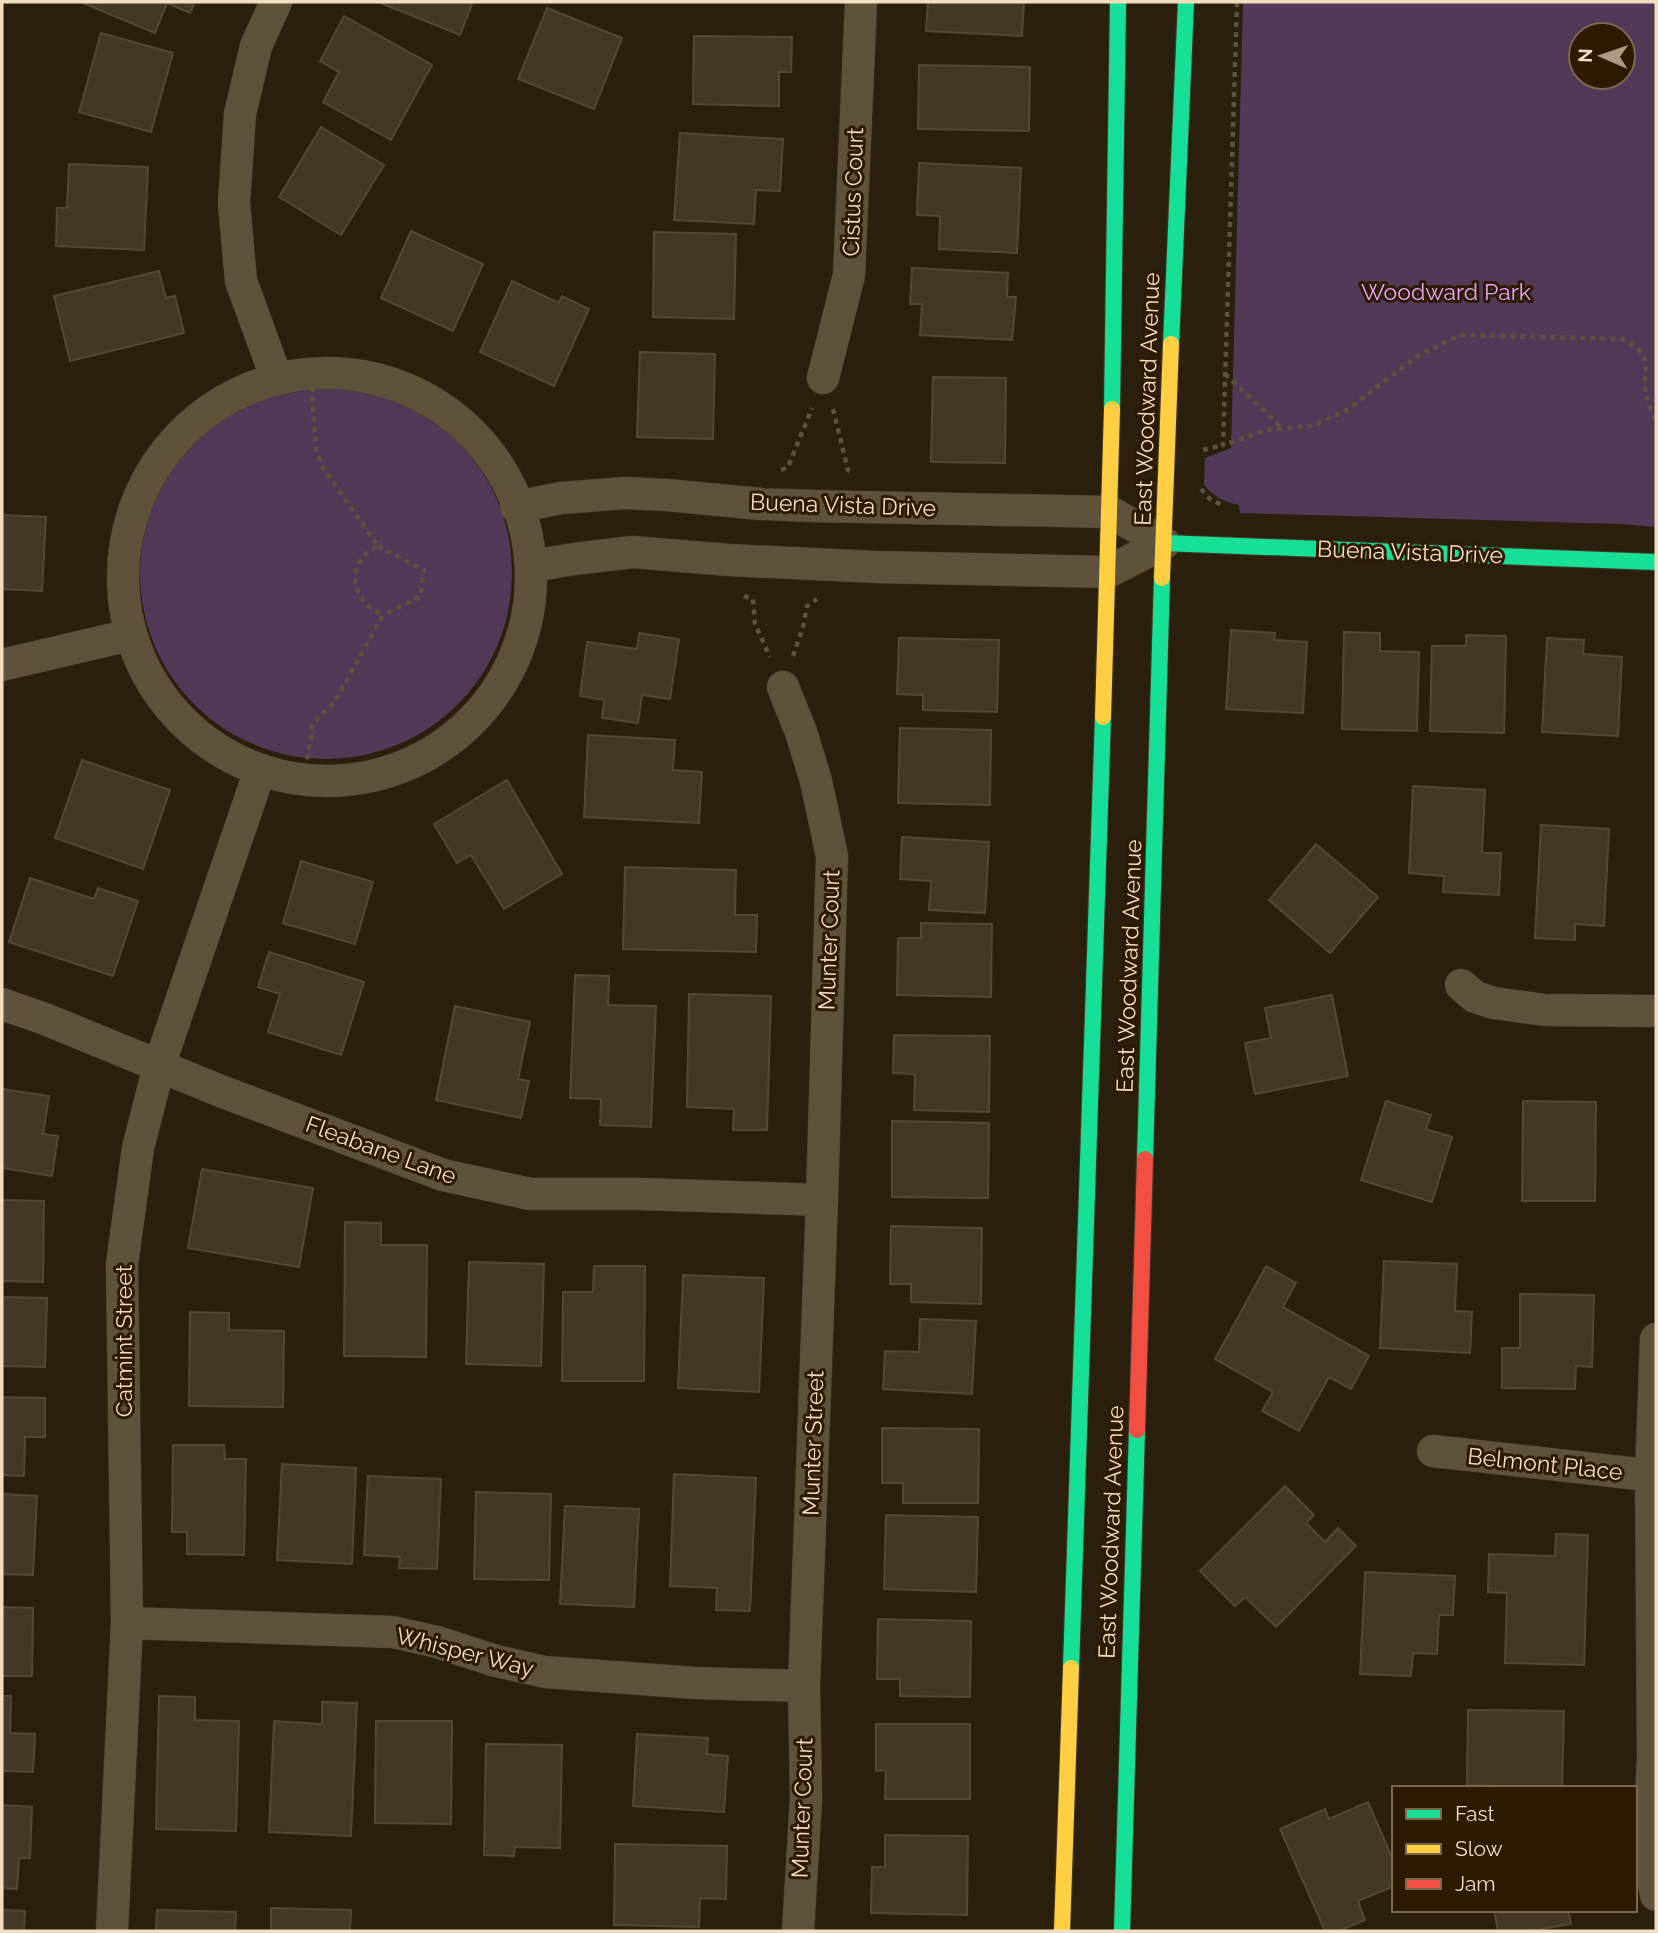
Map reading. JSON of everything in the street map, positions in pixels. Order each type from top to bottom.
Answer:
[{"type":"street","points":[[276,2],[256,46],[240,114],[234,203],[241,281],[276,377]]},
{"type":"street","name":"Cistus Court","points":[[823,378],[849,275],[861,2]]},
{"type":"street","name":"East Woodward Avenue","points":[[1062,1931],[1110,512],[1118,2]]},
{"type":"street","name":"East Woodward Avenue","points":[[1122,1931],[1164,491],[1186,2]]},
{"type":"street","points":[[339,370],[384,378],[443,406],[473,431],[509,481],[532,566],[532,589],[521,645],[499,689],[461,732],[415,763],[375,777],[337,782],[277,776],[260,770],[225,756],[184,725],[147,676],[130,635],[122,559],[134,505],[152,468],[193,420],[228,396],[276,377],[310,373],[339,370]]},
{"type":"street","name":"Buena Vista Drive","points":[[516,507],[561,498],[625,493],[761,504],[1110,512],[1164,543],[1656,562]]},
{"type":"street","name":"Buena Vista Drive","points":[[532,566],[633,552],[836,565],[1108,572],[1164,543]]},
{"type":"street","points":[[2,665],[130,635]]},
{"type":"street","name":"Munter Court","points":[[783,687],[816,781],[831,856],[822,1200]]},
{"type":"street","name":"Catmint Street","points":[[112,1931],[127,1623],[122,1264],[138,1148],[159,1066],[260,770]]},
{"type":"street","points":[[1461,985],[1475,997],[1494,1003],[1545,1010],[1656,1011]]},
{"type":"street","name":"Fleabane Lane","points":[[2,1004],[443,1175],[530,1194],[641,1194],[822,1200]]},
{"type":"street","name":"Munter Street","points":[[804,1686],[822,1200]]},
{"type":"street","points":[[1656,1339],[1653,1757],[1648,1856],[1656,1895]]},
{"type":"street","name":"Belmont Place","points":[[1433,1451],[1654,1476]]},
{"type":"street","name":"Whisper Way","points":[[127,1623],[393,1632],[545,1672],[696,1683],[804,1686]]},
{"type":"street","name":"Munter Court","points":[[797,1931],[806,1799],[804,1686]]},
{"type":"path","points":[[1223,445],[1237,2]]},
{"type":"path","points":[[1201,461],[1201,451],[1267,430],[1312,426],[1344,412],[1419,355],[1460,335],[1622,339],[1636,346],[1643,356],[1646,368],[1645,394],[1656,421]]},
{"type":"path","points":[[304,779],[313,723],[334,703],[383,615],[420,597],[424,570],[378,546],[323,468],[316,450],[310,373]]},
{"type":"path","points":[[1225,373],[1282,429]]},
{"type":"path","points":[[761,504],[767,477],[788,467],[823,378]]},
{"type":"path","points":[[823,378],[848,470],[873,489],[874,508]]},
{"type":"path","points":[[1201,479],[1201,489],[1211,500],[1235,508]]},
{"type":"path","points":[[378,546],[365,554],[357,566],[354,583],[359,596],[371,610],[383,615]]},
{"type":"path","points":[[729,560],[729,583],[737,593],[753,599],[755,624],[783,687]]},
{"type":"path","points":[[783,687],[803,627],[807,606],[834,588],[836,565]]},
{"type":"green space","name":"Woodward Park","points":[[1243,2],[1656,2],[1656,527],[1240,513],[1239,505],[1220,498],[1204,485],[1205,458],[1231,448]]},
{"type":"green space","points":[[326,387],[362,390],[397,401],[429,418],[458,441],[481,470],[498,502],[509,537],[512,573],[509,609],[498,644],[481,676],[458,705],[429,728],[397,745],[362,756],[326,759],[290,756],[255,745],[223,728],[194,705],[171,676],[154,644],[143,609],[140,573],[143,537],[154,502],[171,470],[194,441],[223,418],[255,401],[290,390]]},
{"type":"building","points":[[83,2],[195,2],[190,13],[167,3],[155,33]]},
{"type":"building","points":[[378,2],[473,2],[460,35]]},
{"type":"building","points":[[928,2],[1024,2],[1022,36],[926,31]]},
{"type":"building","points":[[547,8],[622,38],[594,109],[518,79]]},
{"type":"building","points":[[344,16],[432,65],[391,140],[323,102],[339,72],[320,61]]},
{"type":"building","points":[[101,33],[173,53],[151,132],[79,112]]},
{"type":"building","points":[[694,36],[792,37],[791,72],[779,72],[779,106],[693,104]]},
{"type":"building","points":[[919,65],[1030,67],[1029,131],[918,129]]},
{"type":"building","points":[[321,127],[384,165],[341,235],[279,197]]},
{"type":"building","points":[[680,133],[783,139],[780,191],[756,190],[754,224],[674,220]]},
{"type":"building","points":[[919,163],[1021,168],[1017,253],[939,249],[940,216],[917,215]]},
{"type":"building","points":[[69,164],[148,167],[144,250],[56,246],[57,208],[67,208]]},
{"type":"building","points":[[411,231],[483,264],[453,331],[381,298]]},
{"type":"building","points":[[654,232],[736,234],[734,319],[653,317]]},
{"type":"building","points":[[912,268],[1008,273],[1007,297],[1016,297],[1012,340],[920,335],[922,304],[910,304]]},
{"type":"building","points":[[159,271],[166,298],[175,296],[184,333],[70,361],[54,296]]},
{"type":"building","points":[[512,281],[559,303],[562,296],[589,309],[554,386],[480,352]]},
{"type":"building","points":[[640,352],[715,354],[713,439],[637,437]]},
{"type":"building","points":[[933,377],[1006,378],[1005,463],[931,462]]},
{"type":"building","points":[[2,515],[46,517],[42,591],[2,589]]},
{"type":"building","points":[[1231,630],[1275,633],[1274,640],[1307,642],[1303,713],[1226,709]]},
{"type":"building","points":[[1344,632],[1380,633],[1380,651],[1419,652],[1417,731],[1342,729]]},
{"type":"building","points":[[639,633],[679,639],[670,699],[642,695],[638,723],[602,718],[604,700],[580,696],[587,642],[637,649]]},
{"type":"building","points":[[1466,635],[1506,636],[1504,733],[1430,731],[1432,646],[1466,646]]},
{"type":"building","points":[[899,638],[999,640],[997,712],[923,710],[923,695],[897,694]]},
{"type":"building","points":[[1547,638],[1584,640],[1583,654],[1622,657],[1618,736],[1542,732]]},
{"type":"building","points":[[900,728],[991,730],[990,805],[898,803]]},
{"type":"building","points":[[588,735],[675,740],[673,770],[702,772],[699,823],[584,817]]},
{"type":"building","points":[[82,760],[170,790],[143,869],[55,838]]},
{"type":"building","points":[[507,780],[562,874],[504,909],[471,855],[457,863],[434,824]]},
{"type":"building","points":[[1413,786],[1485,790],[1482,853],[1501,853],[1499,895],[1443,892],[1444,876],[1409,873]]},
{"type":"building","points":[[1541,825],[1609,829],[1604,926],[1575,924],[1575,940],[1535,938]]},
{"type":"building","points":[[902,837],[989,842],[985,913],[929,910],[931,881],[900,879]]},
{"type":"building","points":[[1316,844],[1378,897],[1330,953],[1269,900]]},
{"type":"building","points":[[301,861],[373,882],[355,944],[283,923]]},
{"type":"building","points":[[625,867],[736,870],[735,915],[757,915],[756,952],[623,949]]},
{"type":"building","points":[[30,878],[94,899],[98,888],[138,901],[113,976],[9,942]]},
{"type":"building","points":[[921,923],[992,924],[991,997],[897,995],[898,938],[921,938]]},
{"type":"building","points":[[269,952],[364,982],[341,1055],[268,1032],[280,994],[258,987]]},
{"type":"building","points":[[575,975],[609,976],[608,1005],[656,1006],[651,1127],[600,1125],[601,1099],[570,1098]]},
{"type":"building","points":[[689,994],[771,996],[767,1130],[733,1130],[734,1109],[687,1107]]},
{"type":"building","points":[[1332,995],[1348,1076],[1255,1094],[1245,1043],[1271,1038],[1265,1008]]},
{"type":"building","points":[[455,1006],[530,1022],[518,1079],[529,1081],[521,1118],[436,1100]]},
{"type":"building","points":[[894,1035],[990,1036],[989,1112],[914,1110],[915,1074],[893,1073]]},
{"type":"building","points":[[2,1089],[49,1096],[43,1134],[58,1136],[52,1176],[2,1168]]},
{"type":"building","points":[[1386,1101],[1431,1115],[1426,1129],[1452,1137],[1432,1202],[1361,1180]]},
{"type":"building","points":[[1523,1101],[1596,1102],[1595,1201],[1522,1201]]},
{"type":"building","points":[[892,1121],[989,1123],[988,1198],[892,1197]]},
{"type":"building","points":[[202,1169],[313,1188],[299,1267],[188,1248]]},
{"type":"building","points":[[2,1200],[44,1201],[43,1282],[2,1281]]},
{"type":"building","points":[[345,1222],[381,1223],[381,1245],[427,1245],[426,1357],[344,1356]]},
{"type":"building","points":[[891,1226],[982,1228],[981,1304],[911,1302],[911,1284],[890,1284]]},
{"type":"building","points":[[1384,1261],[1457,1264],[1455,1311],[1472,1312],[1470,1353],[1380,1348]]},
{"type":"building","points":[[469,1262],[544,1264],[541,1366],[466,1364]]},
{"type":"building","points":[[594,1266],[645,1266],[644,1381],[562,1381],[563,1292],[593,1292]]},
{"type":"building","points":[[1266,1266],[1296,1283],[1283,1307],[1369,1356],[1351,1389],[1329,1377],[1299,1431],[1262,1411],[1273,1392],[1215,1359]]},
{"type":"building","points":[[683,1275],[764,1278],[759,1392],[678,1388]]},
{"type":"building","points":[[1520,1294],[1594,1295],[1592,1367],[1576,1366],[1575,1389],[1502,1388],[1502,1348],[1520,1348]]},
{"type":"building","points":[[2,1297],[47,1298],[45,1367],[2,1366]]},
{"type":"building","points":[[190,1312],[229,1313],[229,1330],[284,1331],[283,1407],[189,1406]]},
{"type":"building","points":[[920,1319],[976,1321],[972,1394],[883,1389],[885,1351],[919,1352]]},
{"type":"building","points":[[2,1397],[45,1398],[45,1437],[25,1437],[24,1476],[2,1475]]},
{"type":"building","points":[[882,1428],[979,1429],[978,1503],[903,1503],[903,1483],[882,1483]]},
{"type":"building","points":[[173,1445],[224,1445],[225,1459],[246,1459],[244,1555],[187,1554],[187,1532],[172,1532]]},
{"type":"building","points":[[282,1464],[356,1468],[352,1564],[277,1560]]},
{"type":"building","points":[[674,1474],[756,1478],[750,1611],[716,1610],[717,1588],[670,1586]]},
{"type":"building","points":[[368,1476],[441,1479],[437,1569],[399,1568],[400,1557],[364,1555]]},
{"type":"building","points":[[1285,1486],[1314,1515],[1306,1523],[1325,1542],[1338,1528],[1356,1546],[1276,1627],[1245,1597],[1235,1606],[1200,1571]]},
{"type":"building","points":[[476,1492],[551,1494],[549,1580],[474,1579]]},
{"type":"building","points":[[2,1494],[37,1496],[33,1575],[2,1574]]},
{"type":"building","points":[[565,1506],[639,1509],[634,1607],[560,1604]]},
{"type":"building","points":[[886,1515],[978,1517],[976,1592],[884,1589]]},
{"type":"building","points":[[1556,1534],[1588,1535],[1584,1665],[1505,1663],[1507,1593],[1488,1592],[1489,1554],[1555,1556]]},
{"type":"building","points":[[1365,1572],[1455,1576],[1453,1615],[1439,1615],[1437,1654],[1413,1653],[1411,1676],[1360,1674]]},
{"type":"building","points":[[2,1607],[33,1608],[32,1676],[2,1676]]},
{"type":"building","points":[[878,1619],[971,1621],[970,1697],[900,1696],[900,1679],[877,1679]]},
{"type":"building","points":[[2,1696],[11,1696],[10,1733],[35,1734],[33,1772],[2,1771]]},
{"type":"building","points":[[159,1696],[195,1697],[195,1720],[239,1721],[236,1831],[156,1829]]},
{"type":"building","points":[[322,1702],[357,1703],[351,1836],[269,1832],[274,1721],[322,1724]]},
{"type":"building","points":[[1468,1710],[1564,1711],[1562,1786],[1467,1785]]},
{"type":"building","points":[[376,1721],[452,1721],[451,1824],[375,1823]]},
{"type":"building","points":[[876,1724],[970,1724],[970,1799],[885,1799],[886,1770],[876,1771]]},
{"type":"building","points":[[637,1734],[708,1738],[707,1754],[728,1756],[724,1812],[633,1806]]},
{"type":"building","points":[[486,1744],[562,1745],[560,1848],[515,1847],[514,1856],[484,1855]]},
{"type":"building","points":[[1368,1802],[1392,1857],[1392,1887],[1358,1901],[1365,1920],[1339,1931],[1325,1931],[1280,1829],[1325,1809],[1329,1819]]},
{"type":"building","points":[[2,1805],[32,1807],[30,1858],[19,1858],[17,1889],[2,1888]]},
{"type":"building","points":[[885,1835],[968,1836],[967,1915],[871,1913],[872,1867],[885,1867]]},
{"type":"building","points":[[615,1844],[727,1846],[726,1899],[700,1898],[699,1927],[614,1925]]},
{"type":"building","points":[[271,1908],[351,1910],[350,1931],[271,1931]]},
{"type":"building","points":[[2,1910],[25,1911],[24,1931],[2,1931]]},
{"type":"building","points":[[157,1910],[236,1912],[235,1931],[156,1931]]},
{"type":"building","points":[[1494,1912],[1568,1912],[1571,1924],[1530,1931],[1498,1931]]},
{"type":"traffic: fast","points":[[1112,409],[1118,2]]},
{"type":"traffic: fast","points":[[1171,344],[1186,2]]},
{"type":"traffic: fast","points":[[1164,543],[1656,562]]},
{"type":"traffic: fast","points":[[1145,1159],[1162,578]]},
{"type":"traffic: fast","points":[[1071,1668],[1103,717]]},
{"type":"traffic: fast","points":[[1122,1931],[1137,1430]]},
{"type":"traffic: slow","points":[[1162,578],[1171,344]]},
{"type":"traffic: slow","points":[[1103,717],[1112,409]]},
{"type":"traffic: slow","points":[[1062,1931],[1071,1668]]},
{"type":"traffic: jam","points":[[1137,1430],[1145,1159]]}]
